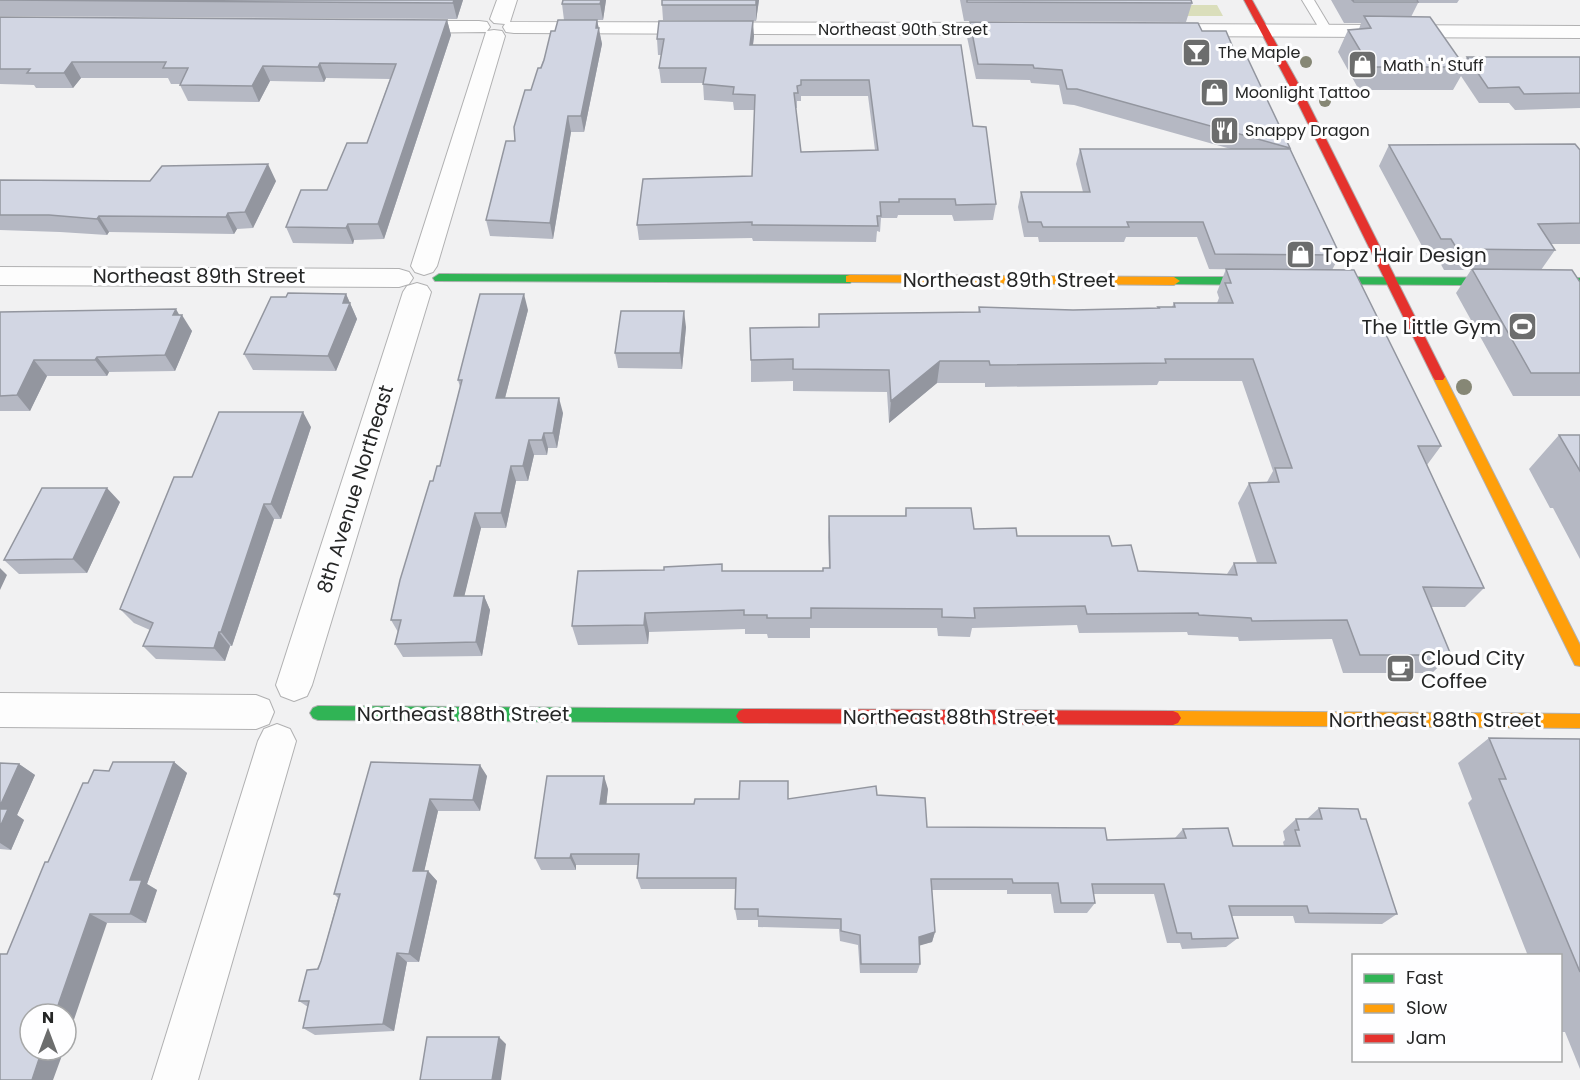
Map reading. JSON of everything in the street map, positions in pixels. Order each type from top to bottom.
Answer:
[{"type":"street","points":[[1248,0],[1293,83],[1580,660]]},
{"type":"street","name":"Northeast 90th Street","points":[[381,26],[499,22],[1029,29]]},
{"type":"street","name":"8th Avenue Northeast","points":[[294,685],[499,22]]},
{"type":"street","points":[[1136,30],[1580,32]]},
{"type":"street","name":"Northeast 89th Street","points":[[0,276],[1278,281]]},
{"type":"street","points":[[1301,281],[1580,282]]},
{"type":"street","points":[[0,710],[266,727],[291,739],[306,730],[318,713],[315,694],[309,688],[294,685],[272,693],[264,699],[266,727],[174,1080]]},
{"type":"street","name":"Northeast 88th Street","points":[[318,713],[1580,721]]},
{"type":"lane","points":[[1308,0],[1326,30]]},
{"type":"green space","points":[[1146,5],[1217,5],[1223,16],[1150,16]]},
{"type":"building","points":[[0,0],[454,0],[453,3]]},
{"type":"building","points":[[563,0],[601,0],[600,4],[562,4]]},
{"type":"building","points":[[662,0],[756,0],[756,5],[662,5]]},
{"type":"building","points":[[967,0],[1191,0],[1192,3],[967,2]]},
{"type":"building","points":[[1352,0],[1417,0],[1418,2],[1354,2]]},
{"type":"building","points":[[1364,16],[1430,17],[1465,67],[1370,67],[1348,30],[1371,28]]},
{"type":"building","points":[[0,17],[447,20],[378,224],[348,224],[346,228],[286,227],[301,190],[327,190],[347,143],[367,143],[396,64],[320,63],[318,67],[263,66],[252,86],[180,85],[188,68],[163,68],[166,62],[72,62],[64,73],[27,73],[30,69],[0,69]]},
{"type":"building","points":[[558,20],[597,20],[596,28],[599,28],[581,116],[568,116],[550,223],[486,220],[506,141],[515,141],[514,127],[525,90],[531,90],[538,68],[541,68],[544,60],[551,31],[555,31]]},
{"type":"building","points":[[659,21],[753,21],[750,45],[961,45],[973,126],[986,127],[996,204],[956,205],[955,199],[899,199],[899,202],[880,202],[881,216],[877,216],[878,226],[752,225],[752,222],[637,225],[643,179],[752,176],[755,95],[733,94],[734,87],[703,84],[706,68],[659,68],[664,39],[657,39]],"holes":[[[801,80],[869,80],[878,150],[801,152],[794,93],[798,93],[797,86],[801,85]]]},
{"type":"building","points":[[970,22],[1198,23],[1202,31],[1226,31],[1237,57],[1247,57],[1290,148],[1077,89],[1067,89],[1062,70],[1034,68],[1033,65],[978,64]]},
{"type":"building","points":[[1467,57],[1580,57],[1580,93],[1524,94],[1519,87],[1488,88]]},
{"type":"building","points":[[1575,144],[1580,150],[1580,223],[1538,224],[1555,250],[1457,249],[1451,239],[1441,239],[1389,145]]},
{"type":"building","points":[[1080,149],[1290,149],[1340,255],[1215,254],[1203,222],[1127,222],[1129,227],[1043,227],[1041,222],[1028,222],[1021,192],[1090,192]]},
{"type":"building","points":[[268,164],[245,212],[228,213],[226,217],[99,216],[97,219],[49,215],[0,215],[0,180],[150,181],[162,166]]},
{"type":"building","points":[[1226,269],[1354,270],[1441,446],[1418,446],[1484,588],[1423,587],[1451,655],[1360,655],[1347,620],[1252,621],[1251,618],[1199,615],[1198,613],[1087,614],[1085,606],[974,608],[975,618],[942,617],[942,609],[811,608],[811,618],[767,618],[767,615],[744,615],[744,610],[645,613],[644,625],[572,626],[578,571],[664,570],[664,567],[722,564],[722,571],[823,571],[823,568],[830,568],[829,516],[906,516],[906,508],[971,508],[974,529],[1016,528],[1017,536],[1109,536],[1112,546],[1131,545],[1138,571],[1237,575],[1234,563],[1276,563],[1249,483],[1279,482],[1275,468],[1292,468],[1253,359],[1165,359],[1166,363],[990,365],[989,361],[940,361],[891,401],[889,370],[793,369],[793,359],[751,360],[750,328],[819,327],[819,314],[980,312],[979,307],[1073,310],[1159,308],[1175,307],[1174,303],[1233,303],[1225,283],[1231,283]]},
{"type":"building","points":[[1472,269],[1572,270],[1580,282],[1580,373],[1531,373]]},
{"type":"building","points":[[288,293],[346,294],[343,303],[350,303],[328,356],[244,354],[271,297],[286,297]]},
{"type":"building","points":[[480,294],[524,294],[496,398],[559,398],[553,433],[544,433],[542,440],[529,440],[523,466],[511,466],[501,513],[475,513],[454,596],[484,596],[476,642],[395,644],[401,620],[391,620],[400,580],[430,481],[433,481],[437,466],[440,466],[462,380],[458,380]]},
{"type":"building","points":[[176,309],[173,315],[182,315],[165,355],[97,357],[95,360],[34,360],[17,395],[0,396],[0,312]]},
{"type":"building","points":[[621,311],[684,311],[680,353],[615,353]]},
{"type":"building","points":[[219,412],[303,412],[271,504],[264,504],[214,648],[143,646],[153,623],[120,609],[174,477],[192,477]]},
{"type":"building","points":[[1559,435],[1580,435],[1580,471]]},
{"type":"building","points":[[42,488],[107,488],[73,559],[4,560]]},
{"type":"building","points":[[1489,738],[1580,739],[1580,972],[1499,779],[1506,779]]},
{"type":"building","points":[[113,762],[174,762],[130,880],[142,880],[130,914],[90,914],[59,1002],[18,1002],[18,1062],[38,1062],[32,1080],[0,1080],[0,954],[7,954],[45,862],[48,862],[83,783],[88,783],[94,770],[109,771]]},
{"type":"building","points":[[371,762],[480,765],[473,800],[430,799],[413,871],[428,871],[409,954],[397,953],[383,1024],[303,1028],[309,1001],[299,1001],[307,970],[318,969],[321,961],[340,894],[334,894]]},
{"type":"building","points":[[0,763],[19,764],[0,806]]},
{"type":"building","points":[[547,776],[604,776],[600,804],[694,804],[695,799],[739,799],[740,781],[788,781],[788,799],[876,786],[877,795],[925,798],[927,827],[1105,828],[1107,840],[1186,838],[1183,829],[1228,828],[1233,846],[1300,846],[1295,830],[1299,830],[1296,819],[1322,819],[1319,808],[1358,809],[1361,819],[1366,819],[1397,914],[1309,913],[1307,906],[1229,906],[1238,938],[1192,939],[1191,933],[1177,933],[1164,884],[1092,884],[1095,903],[1061,903],[1058,883],[1013,883],[1012,879],[931,879],[935,932],[919,937],[920,964],[861,964],[860,935],[841,931],[841,919],[758,916],[758,909],[735,909],[736,878],[637,878],[639,854],[571,854],[570,858],[535,858]]},
{"type":"building","points":[[0,809],[8,809],[0,827]]},
{"type":"building","points":[[427,1037],[499,1037],[492,1080],[420,1080]]},
{"type":"traffic: fast","points":[[439,278],[850,279]]},
{"type":"traffic: fast","points":[[1174,281],[1265,281]]},
{"type":"traffic: fast","points":[[1316,281],[1580,282]]},
{"type":"traffic: fast","points":[[318,713],[744,716]]},
{"type":"traffic: slow","points":[[850,279],[1174,281]]},
{"type":"traffic: slow","points":[[1439,377],[1580,660]]},
{"type":"traffic: slow","points":[[1173,718],[1580,721]]},
{"type":"traffic: jam","points":[[1248,0],[1293,83],[1439,377]]},
{"type":"traffic: jam","points":[[744,716],[1173,718]]},
{"type":"place","name":"The Maple","points":[[1197,52]]},
{"type":"place","name":"Math 'n' Stuff","points":[[1362,65]]},
{"type":"place","name":"Moonlight Tattoo","points":[[1214,92]]},
{"type":"place","name":"Snappy Dragon","points":[[1224,130]]},
{"type":"place","name":"Topz Hair Design","points":[[1301,255]]},
{"type":"place","name":"The Little Gym","points":[[1522,327]]},
{"type":"place","name":"Cloud City Coffee","points":[[1400,669]]}]
